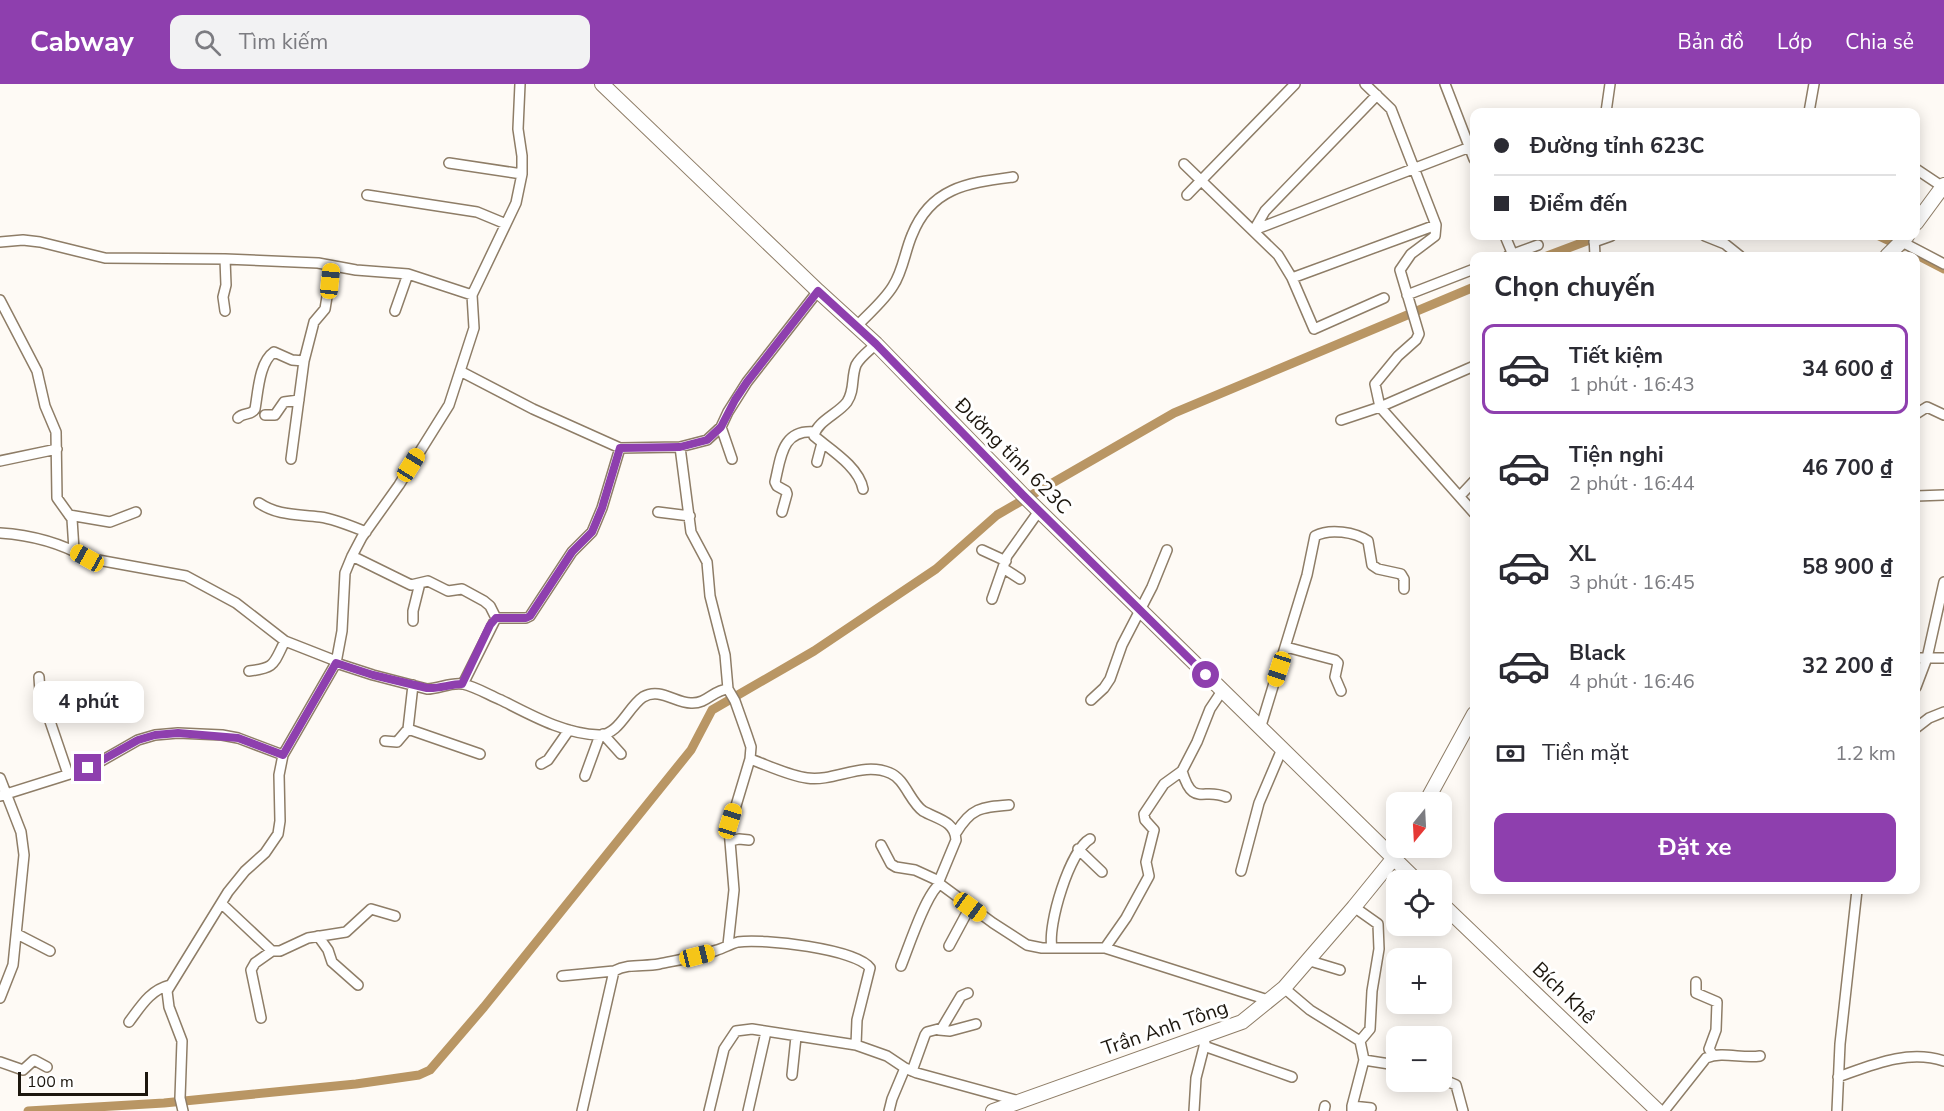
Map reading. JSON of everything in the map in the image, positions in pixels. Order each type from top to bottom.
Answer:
[{"type":"main road","name":"Đường tỉnh 623C","points":[[602,84],[876,344],[1026,498],[1260,729],[1386,844]]},
{"type":"main road","points":[[1920,218],[1943,186]]},
{"type":"main road","points":[[1431,792],[1470,721]]},
{"type":"main road","name":"Trần Anh Tông","points":[[993,1111],[1206,1040],[1242,1022],[1284,988],[1354,907],[1392,858]]},
{"type":"main road","name":"Bích Khê","points":[[1452,914],[1658,1111]]},
{"type":"street","points":[[181,1104],[183,1046],[167,1000],[167,991],[228,892],[245,871],[265,853],[278,834],[279,775],[283,755],[336,662],[342,631],[345,573],[366,532],[399,485],[448,405],[474,328],[472,295],[516,202],[522,174],[518,129],[520,84]]},
{"type":"street","points":[[1187,195],[1294,84]]},
{"type":"street","points":[[1365,84],[1391,109],[1436,225],[1435,236],[1411,254],[1400,270],[1419,334],[1375,384],[1380,407],[1470,508]]},
{"type":"street","points":[[1254,230],[1470,147],[1445,84]]},
{"type":"street","points":[[1607,108],[1610,84]]},
{"type":"street","points":[[1810,108],[1814,84]]},
{"type":"street","points":[[1254,230],[1265,211],[1377,95]]},
{"type":"street","points":[[449,163],[522,174]]},
{"type":"street","points":[[1184,164],[1278,255],[1292,278],[1314,329],[1384,298]]},
{"type":"street","points":[[1920,172],[1943,186]]},
{"type":"street","points":[[856,327],[893,286],[918,222],[932,204],[947,192],[963,185],[1013,177]]},
{"type":"street","points":[[367,195],[477,212],[506,224]]},
{"type":"street","points":[[1292,278],[1436,225]]},
{"type":"street","points":[[0,242],[23,240],[40,242],[105,258],[225,259],[318,263],[356,270],[408,274],[472,295]]},
{"type":"street","points":[[1715,240],[1735,252]]},
{"type":"street","points":[[1520,252],[1538,245]]},
{"type":"street","points":[[1898,246],[1913,252]]},
{"type":"street","points":[[1920,255],[1944,264]]},
{"type":"street","points":[[225,259],[226,285],[223,297],[225,311]]},
{"type":"street","points":[[291,459],[304,361],[314,322],[325,309],[332,266]]},
{"type":"street","points":[[1407,294],[1470,270]]},
{"type":"street","points":[[395,311],[408,274]]},
{"type":"street","points":[[460,371],[533,409],[620,448],[680,447],[707,440],[721,427],[747,382],[818,291]]},
{"type":"street","points":[[0,300],[37,371],[45,406],[56,432],[57,498],[73,521],[74,550]]},
{"type":"street","points":[[782,512],[787,494],[775,482],[786,444],[790,438],[801,432],[815,432],[849,399],[853,391],[857,365],[876,344]]},
{"type":"street","points":[[238,418],[241,415],[250,414],[255,409],[263,369],[270,355],[274,352],[292,360],[304,361]]},
{"type":"street","points":[[1341,420],[1380,407],[1470,368]]},
{"type":"street","points":[[265,415],[275,415],[284,402],[299,400]]},
{"type":"street","points":[[1920,411],[1927,407],[1944,415]]},
{"type":"street","points":[[721,427],[732,459]]},
{"type":"street","points":[[815,432],[814,436],[858,476],[863,489]]},
{"type":"street","points":[[817,462],[822,443]]},
{"type":"street","points":[[680,447],[692,532],[707,562],[710,596],[725,655],[731,695],[751,747],[750,759],[730,821],[734,890],[728,945]]},
{"type":"street","points":[[462,684],[490,625],[496,618],[530,616],[572,552],[592,532],[602,508],[620,448]]},
{"type":"street","points":[[0,461],[57,449]]},
{"type":"street","points":[[1460,496],[1470,485]]},
{"type":"street","points":[[1920,496],[1944,495]]},
{"type":"street","points":[[259,503],[278,512],[321,517],[366,532]]},
{"type":"street","points":[[992,599],[1005,564],[1039,511]]},
{"type":"street","points":[[657,512],[690,516]]},
{"type":"street","points":[[69,514],[110,522],[136,513]]},
{"type":"street","points":[[1260,729],[1307,575],[1313,540],[1318,534],[1342,532],[1363,537],[1368,541],[1372,565],[1378,569],[1401,574],[1404,579],[1404,589]]},
{"type":"street","points":[[0,533],[41,538],[74,550],[87,558],[186,576],[237,603],[285,642],[336,662],[413,685],[435,689],[452,684],[462,684],[476,688],[538,719],[569,730],[602,735],[621,754]]},
{"type":"street","points":[[982,550],[1005,564],[1020,579]]},
{"type":"street","points":[[1091,700],[1110,679],[1122,645],[1152,587],[1167,550]]},
{"type":"street","points":[[352,556],[411,585],[428,580],[448,591],[462,589],[490,606],[496,618]]},
{"type":"street","points":[[1920,676],[1927,658],[1944,582]]},
{"type":"street","points":[[413,621],[413,611],[420,583]]},
{"type":"street","points":[[249,671],[268,669],[285,642]]},
{"type":"street","points":[[1286,647],[1335,660],[1338,663],[1335,677],[1341,691]]},
{"type":"street","points":[[1920,658],[1944,658]]},
{"type":"street","points":[[39,677],[40,692],[68,774]]},
{"type":"street","points":[[385,741],[397,742],[408,729],[413,685]]},
{"type":"street","points":[[585,776],[602,735],[616,727],[630,709],[648,695],[657,694],[694,704],[707,700],[717,691],[731,695]]},
{"type":"street","points":[[1105,948],[1126,918],[1149,876],[1146,862],[1154,830],[1145,820],[1144,814],[1164,784],[1182,771],[1210,710],[1222,691]]},
{"type":"street","points":[[1920,725],[1929,718],[1944,712]]},
{"type":"street","points":[[408,729],[480,753]]},
{"type":"street","points":[[541,764],[548,760],[569,730]]},
{"type":"street","points":[[3,795],[88,768],[138,740],[155,735],[178,733],[222,735],[238,738],[283,755]]},
{"type":"street","points":[[1241,871],[1258,803],[1282,749]]},
{"type":"street","points":[[750,759],[806,778],[832,776],[850,770],[888,772],[894,775],[919,808],[947,822],[956,833]]},
{"type":"street","points":[[1182,771],[1190,791],[1202,795],[1219,794],[1226,797]]},
{"type":"street","points":[[0,778],[3,795],[24,845],[13,965],[0,998]]},
{"type":"street","points":[[901,966],[925,907],[939,883],[956,840],[956,833],[964,820],[975,811],[1009,805]]},
{"type":"street","points":[[1052,948],[1051,933],[1061,892],[1078,849],[1090,839]]},
{"type":"street","points":[[730,841],[749,840]]},
{"type":"street","points":[[881,845],[891,864],[915,870],[939,883],[1027,945],[1042,948],[1105,948],[1268,1000]]},
{"type":"street","points":[[1078,849],[1102,872]]},
{"type":"street","points":[[1837,1111],[1845,992],[1857,894]]},
{"type":"street","points":[[222,904],[272,951]]},
{"type":"street","points":[[949,946],[970,907]]},
{"type":"street","points":[[1354,907],[1378,924],[1379,949],[1372,992],[1370,1029],[1360,1041]]},
{"type":"street","points":[[261,1018],[251,970],[255,963],[272,951],[280,951],[308,938],[346,932],[371,909],[396,916]]},
{"type":"street","points":[[17,934],[50,951]]},
{"type":"street","points":[[318,936],[328,950],[332,962],[358,985]]},
{"type":"street","points":[[562,976],[614,971],[629,965],[653,965],[676,961],[740,942],[794,944],[849,955],[866,963],[870,968],[856,1020],[856,1045]]},
{"type":"street","points":[[1307,960],[1340,970]]},
{"type":"street","points":[[582,1111],[614,971]]},
{"type":"street","points":[[1696,982],[1696,993],[1717,1002],[1716,1030],[1709,1049],[1713,1055]]},
{"type":"street","points":[[129,1022],[149,996],[160,987],[170,985]]},
{"type":"street","points":[[1284,988],[1310,1010],[1360,1041],[1364,1060],[1352,1108],[1371,1108]]},
{"type":"street","points":[[939,1030],[961,996],[968,993]]},
{"type":"street","points":[[889,1111],[892,1099],[927,1032],[950,1031],[976,1024]]},
{"type":"street","points":[[709,1111],[724,1049],[733,1035],[742,1029],[856,1045],[887,1056],[908,1070],[1019,1101]]},
{"type":"street","points":[[748,1111],[766,1032]]},
{"type":"street","points":[[792,1074],[796,1037]]},
{"type":"street","points":[[1194,1111],[1196,1078],[1206,1040],[1292,1077]]},
{"type":"street","points":[[1664,1111],[1706,1058],[1713,1055],[1760,1056]]},
{"type":"street","points":[[1838,1077],[1895,1059],[1922,1057],[1944,1060]]},
{"type":"street","points":[[0,1062],[23,1070],[34,1060],[47,1067]]},
{"type":"street","points":[[1364,1060],[1386,1063]]},
{"type":"street","points":[[1452,1083],[1456,1084],[1463,1111]]},
{"type":"waterway","points":[[1558,252],[1589,240]]},
{"type":"waterway","points":[[1887,240],[1902,247]]},
{"type":"waterway","points":[[1920,257],[1944,269]]},
{"type":"waterway","points":[[28,1111],[164,1103],[356,1084],[419,1075],[430,1070],[484,1007],[691,750],[712,710],[814,651],[936,569],[997,515],[1174,413],[1470,289]]},
{"type":"route","points":[[88,768],[138,740],[155,735],[178,733],[238,738],[283,755],[336,663],[427,688],[435,689],[452,684],[462,684],[490,625],[496,618],[530,616],[572,552],[592,532],[602,508],[620,448],[680,447],[707,440],[721,427],[747,382],[818,291],[876,344],[1023,495],[1206,675]]}]
